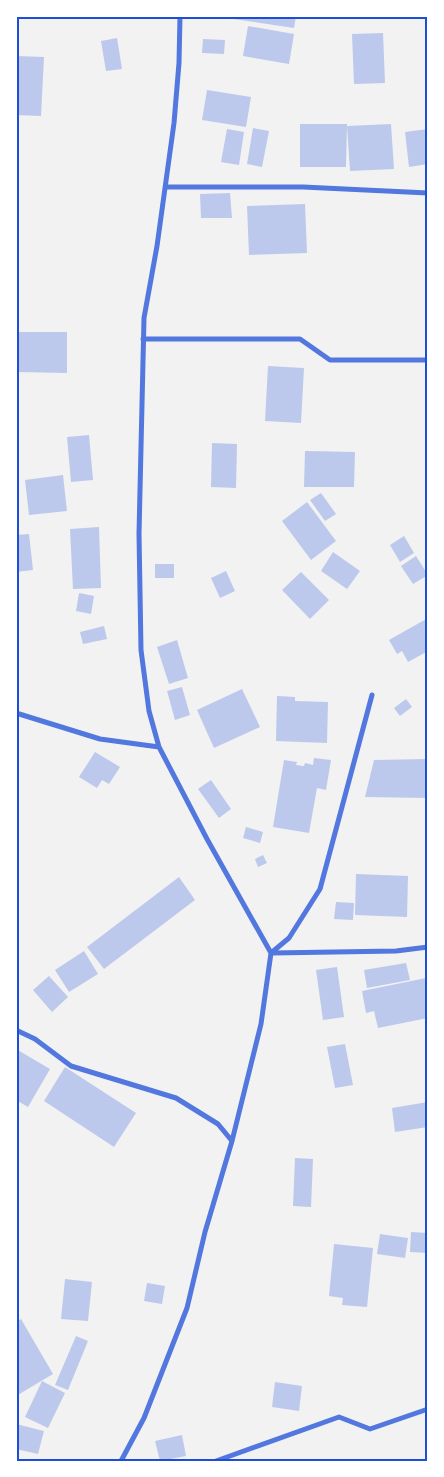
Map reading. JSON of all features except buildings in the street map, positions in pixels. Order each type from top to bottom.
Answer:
[{"type":"street","points":[[121,1461],[144,1418],[187,1308],[205,1232],[232,1141],[261,1024],[271,953],[207,839],[160,747],[149,711],[141,650],[139,534],[144,318],[158,246],[174,123],[179,63],[180,16]]},
{"type":"street","points":[[166,187],[303,187],[428,192]]},
{"type":"street","points":[[143,339],[300,339],[330,360],[428,360]]},
{"type":"street","points":[[271,953],[289,938],[320,889],[372,695]]},
{"type":"street","points":[[16,713],[100,739],[160,747]]},
{"type":"street","points":[[271,953],[396,951],[428,947]]},
{"type":"street","points":[[16,1030],[35,1039],[71,1066],[176,1098],[218,1124],[232,1141]]},
{"type":"street","points":[[216,1461],[339,1417],[370,1430],[428,1409]]}]
